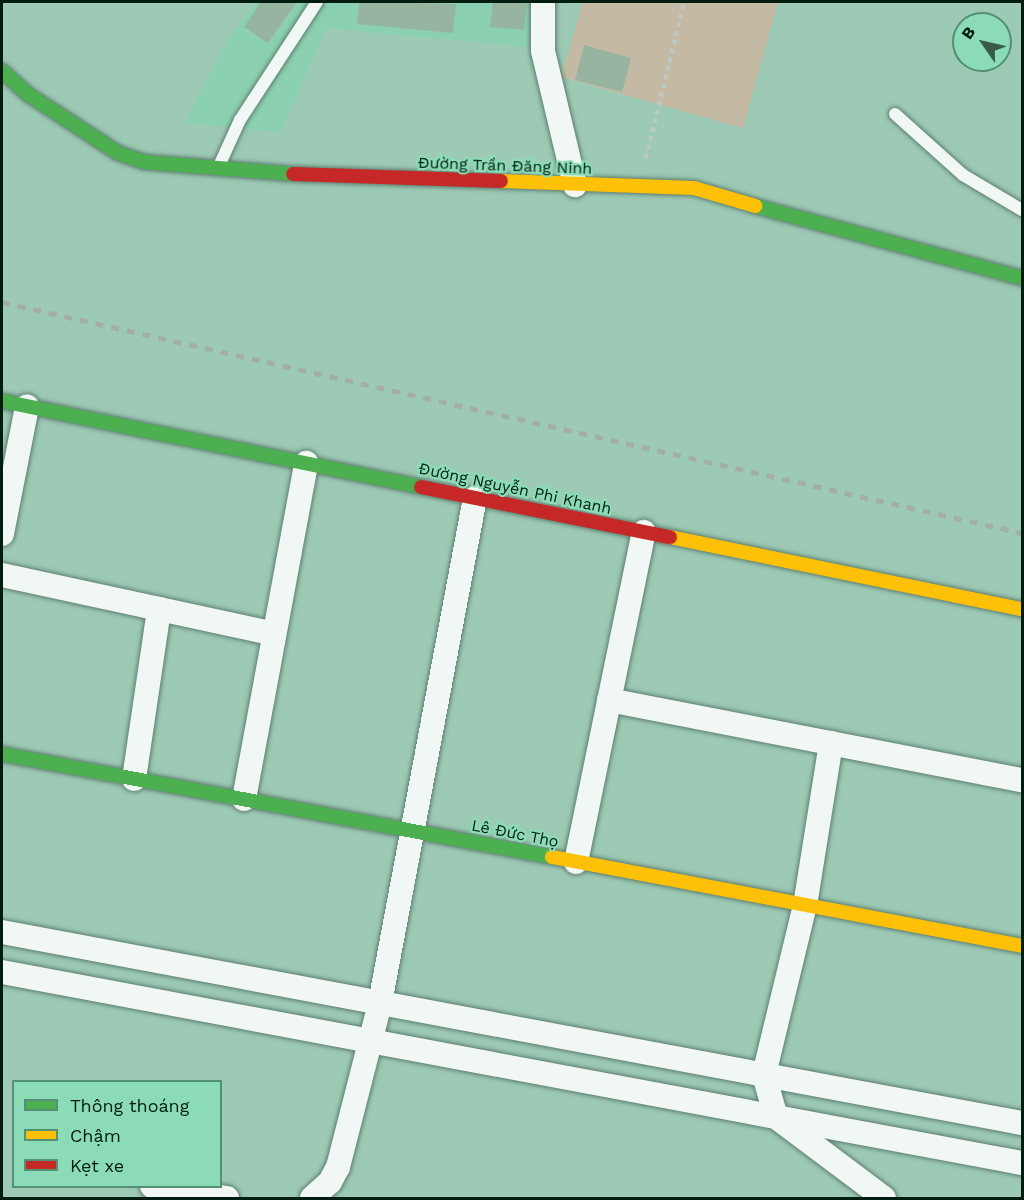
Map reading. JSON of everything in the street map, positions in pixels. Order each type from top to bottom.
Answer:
[{"type":"street","points":[[543,2],[543,51],[574,185]]},
{"type":"street","name":"Đường Trần Đăng Ninh","points":[[2,71],[29,95],[118,153],[144,162],[217,170],[639,188],[694,188],[863,238],[1023,278]]},
{"type":"street","name":"Đường Nguyễn Phi Khanh","points":[[2,401],[1023,609]]},
{"type":"street","points":[[2,534],[27,406]]},
{"type":"street","points":[[244,799],[306,463]]},
{"type":"street","points":[[312,1198],[330,1182],[338,1167],[380,1004],[410,831],[475,498]]},
{"type":"street","points":[[576,862],[644,532]]},
{"type":"street","points":[[2,575],[274,634]]},
{"type":"street","points":[[134,779],[159,609]]},
{"type":"street","points":[[609,700],[1023,780]]},
{"type":"street","points":[[831,743],[805,905],[764,1075],[777,1117],[884,1198]]},
{"type":"street","name":"Lê Đức Thọ","points":[[2,754],[1023,946]]},
{"type":"street","points":[[2,932],[1023,1123]]},
{"type":"street","points":[[2,972],[1023,1163]]},
{"type":"street","points":[[165,1188],[228,1198]]},
{"type":"lane","points":[[217,170],[240,120],[317,2]]},
{"type":"lane","points":[[895,114],[963,175],[1023,210]]},
{"type":"path","points":[[639,188],[684,2]]},
{"type":"shaded area","points":[[256,2],[533,2],[529,47],[327,28],[280,132],[185,123],[226,44]]},
{"type":"shaded area","points":[[583,2],[778,2],[743,128],[561,77]]},
{"type":"building","points":[[261,2],[297,2],[268,43],[244,27]]},
{"type":"building","points":[[359,2],[456,4],[453,33],[357,24]]},
{"type":"building","points":[[493,2],[527,2],[524,30],[490,27]]},
{"type":"building","points":[[584,45],[631,58],[622,92],[575,80]]},
{"type":"railway","points":[[2,302],[1022,533]]},
{"type":"traffic: fast","points":[[2,71],[29,95],[118,153],[144,162],[293,174]]},
{"type":"traffic: fast","points":[[755,206],[1022,278]]},
{"type":"traffic: fast","points":[[2,401],[421,487]]},
{"type":"traffic: fast","points":[[2,754],[552,857]]},
{"type":"traffic: slow","points":[[501,181],[694,188],[755,206]]},
{"type":"traffic: slow","points":[[670,537],[1022,609]]},
{"type":"traffic: slow","points":[[552,857],[1022,946]]},
{"type":"traffic: jam","points":[[293,174],[501,181]]},
{"type":"traffic: jam","points":[[421,487],[670,537]]}]
